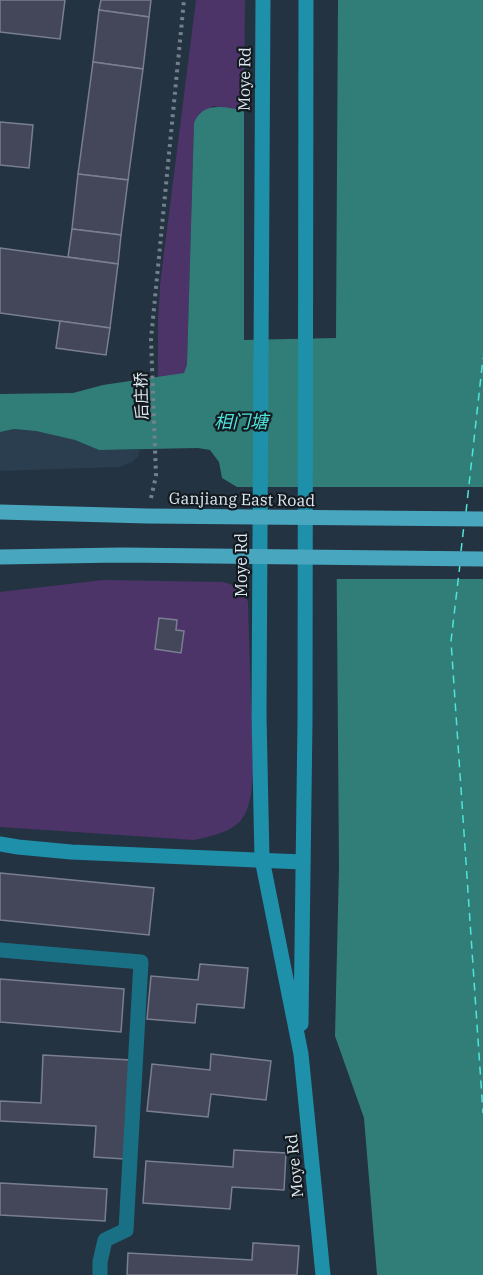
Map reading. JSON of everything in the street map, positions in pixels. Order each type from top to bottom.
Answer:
[{"type":"main road","name":"Moye Rd","points":[[263,0],[259,715],[262,860],[301,1054],[323,1275]]},
{"type":"main road","name":"Moye Rd","points":[[301,1054],[305,721],[306,0]]},
{"type":"main road","name":"Ganjiang East Road","points":[[0,512],[483,519]]},
{"type":"main road","points":[[0,556],[483,559]]},
{"type":"main road","points":[[0,844],[71,852],[303,862]]},
{"type":"street","points":[[0,950],[141,962],[126,1230],[105,1240],[100,1262],[100,1275]]},
{"type":"path","name":"后庄桥","points":[[153,487],[156,476],[152,339],[184,0]]},
{"type":"shaded area","points":[[196,0],[245,0],[244,111],[213,106],[194,123],[187,366],[184,373],[158,378],[160,285]]},
{"type":"shaded area","points":[[14,429],[36,431],[75,440],[99,450],[140,450],[138,457],[132,462],[119,467],[0,471],[0,432]]},
{"type":"shaded area","points":[[103,580],[222,582],[231,584],[244,593],[248,602],[253,773],[249,803],[240,821],[233,827],[194,840],[0,827],[0,592]]},
{"type":"water","name":"相门塘","points":[[338,0],[483,0],[483,1275],[377,1275],[364,1118],[335,1036],[339,867],[336,487],[237,487],[222,478],[219,462],[210,450],[198,448],[99,450],[75,440],[36,431],[14,429],[0,432],[0,394],[73,393],[103,385],[184,373],[187,365],[194,123],[203,111],[209,108],[222,107],[244,111],[244,340],[336,338]]},
{"type":"pier","points":[[232,487],[483,487],[483,579],[334,579],[333,490],[237,490]]},
{"type":"building","points":[[0,0],[65,0],[60,39],[0,32]]},
{"type":"building","points":[[101,0],[151,0],[149,17],[99,10]]},
{"type":"building","points":[[99,10],[149,17],[143,69],[93,62]]},
{"type":"building","points":[[93,62],[143,69],[128,180],[78,174]]},
{"type":"building","points":[[0,122],[33,125],[29,168],[0,165]]},
{"type":"building","points":[[78,174],[128,180],[121,235],[72,229]]},
{"type":"building","points":[[72,229],[121,235],[118,264],[68,257]]},
{"type":"building","points":[[0,248],[118,264],[110,328],[0,313]]},
{"type":"building","points":[[60,321],[110,328],[106,355],[56,348]]},
{"type":"building","points":[[159,618],[177,620],[176,630],[184,631],[181,653],[155,649]]},
{"type":"building","points":[[0,873],[154,888],[149,935],[0,920]]},
{"type":"building","points":[[200,964],[248,968],[244,1008],[197,1004],[195,1023],[147,1019],[151,976],[198,980]]},
{"type":"building","points":[[0,979],[124,989],[121,1032],[0,1022]]},
{"type":"building","points":[[211,1054],[271,1061],[266,1100],[211,1094],[208,1117],[147,1111],[152,1064],[210,1070]]},
{"type":"building","points":[[43,1055],[130,1060],[124,1159],[94,1157],[96,1126],[0,1121],[0,1101],[41,1103]]},
{"type":"building","points":[[234,1150],[286,1153],[284,1190],[232,1187],[230,1209],[143,1203],[146,1161],[233,1167]]},
{"type":"building","points":[[0,1183],[107,1189],[105,1221],[0,1215]]},
{"type":"building","points":[[253,1243],[299,1246],[297,1275],[127,1275],[128,1253],[252,1260]]},
{"type":"ferry route","points":[[466,512],[483,358]]},
{"type":"ferry route","points":[[461,551],[464,525]]},
{"type":"ferry route","points":[[460,564],[451,641],[483,1113]]}]
